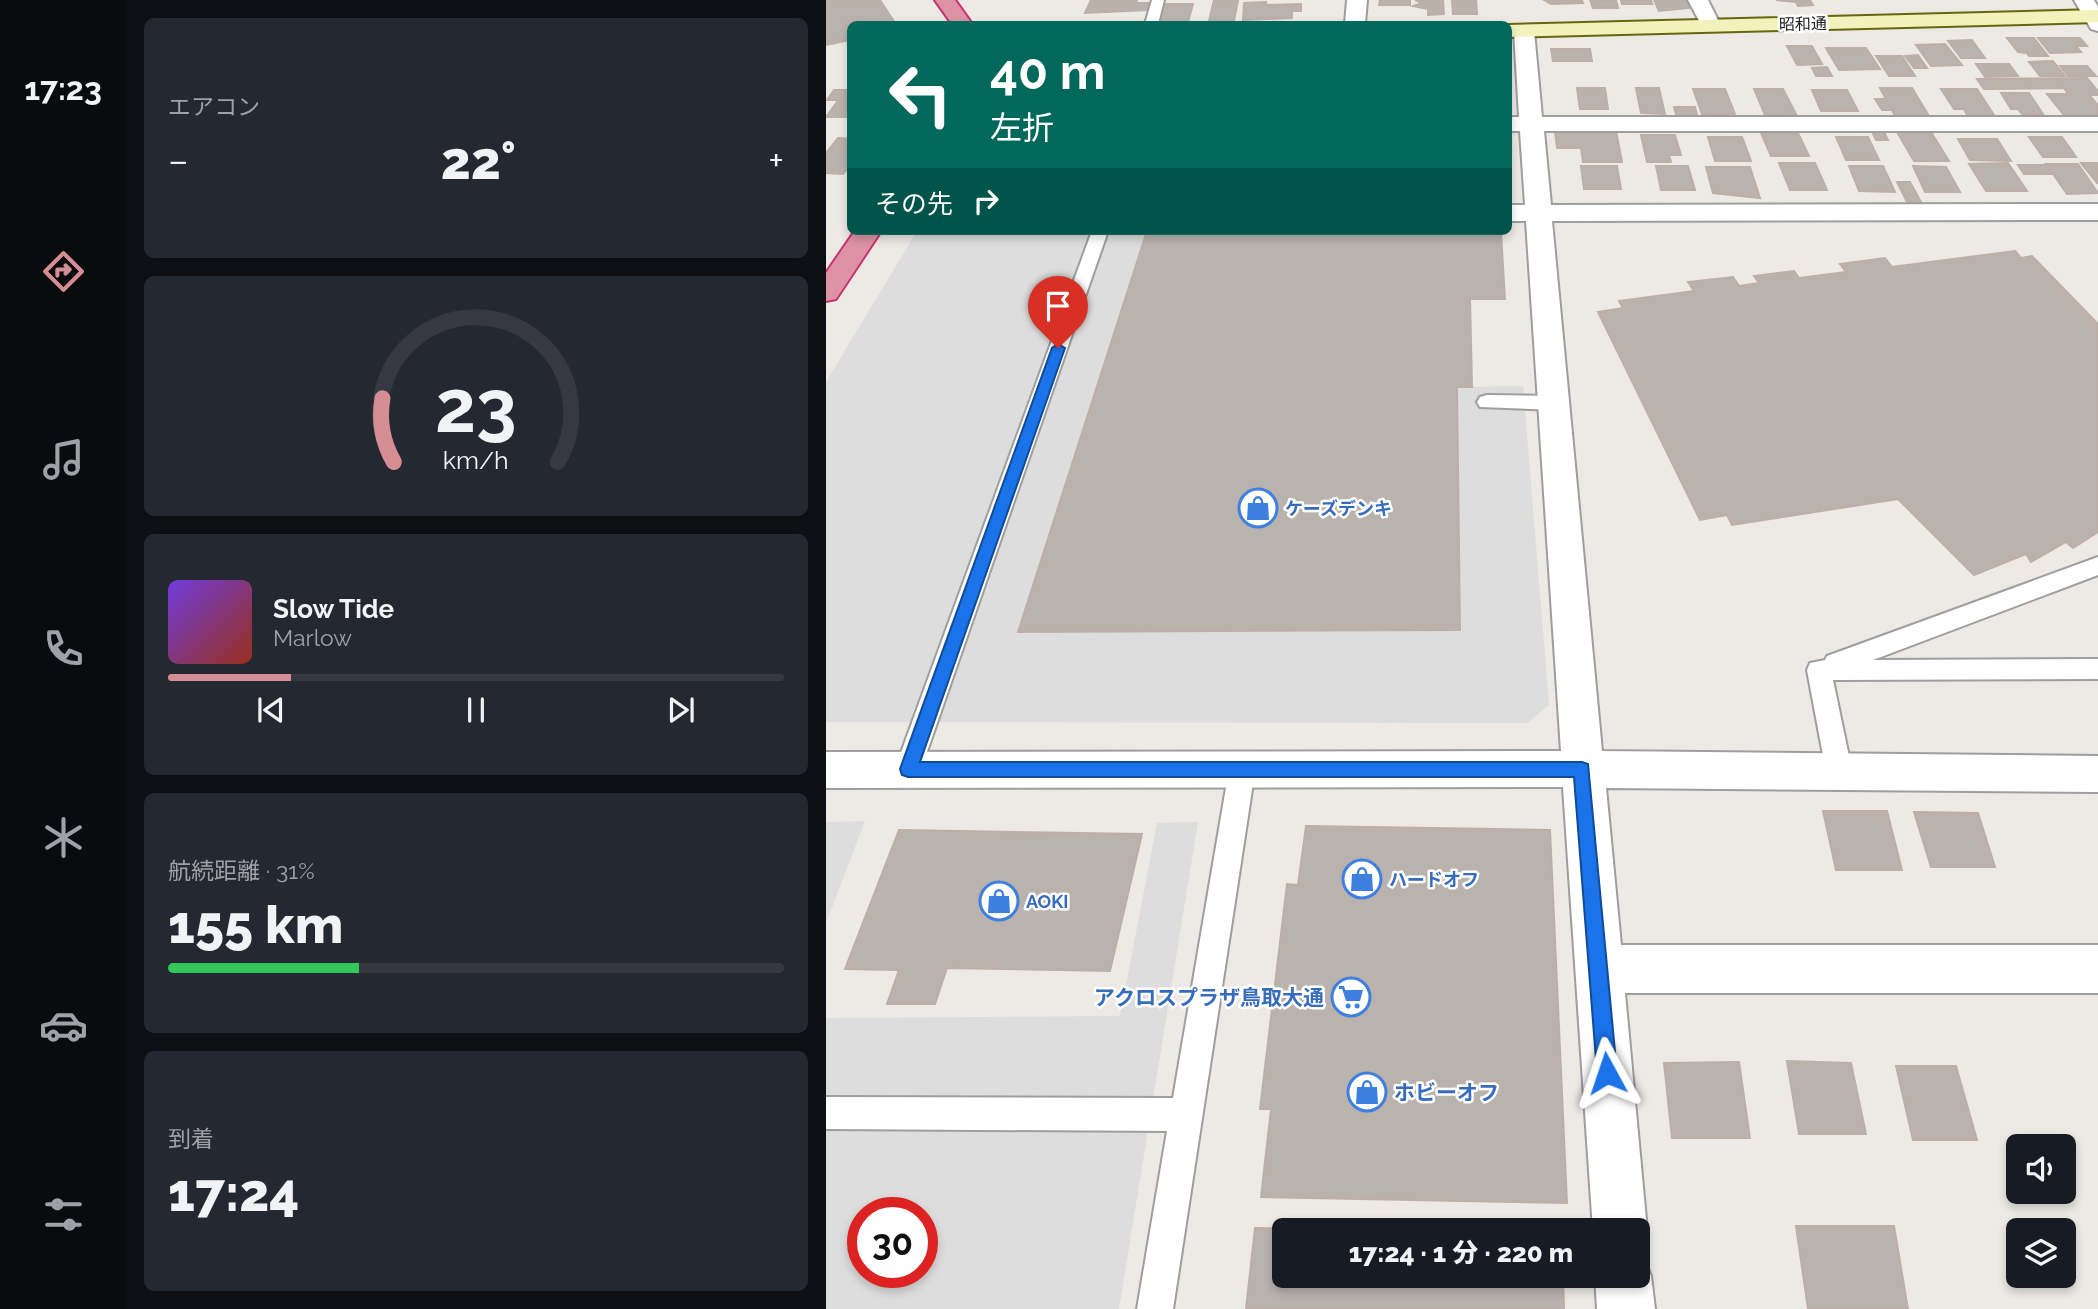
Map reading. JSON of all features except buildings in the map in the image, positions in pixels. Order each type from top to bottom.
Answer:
[{"type":"highway","points":[[945,0],[960,21]]},
{"type":"highway","points":[[826,293],[865,235]]},
{"type":"street","points":[[1355,21],[1357,0]]},
{"type":"street","points":[[1698,0],[1711,26]]},
{"type":"street","name":"昭和通","points":[[1516,31],[2093,14]]},
{"type":"street","points":[[1516,31],[1523,213],[1555,404],[1619,1218]]},
{"type":"street","points":[[1520,124],[2098,124]]},
{"type":"street","points":[[1523,213],[2098,212]]},
{"type":"street","points":[[829,776],[908,769],[1582,769],[2098,774]]},
{"type":"street","points":[[1599,969],[2098,970]]},
{"type":"street","points":[[1624,1288],[1626,1309]]},
{"type":"lane","points":[[1153,21],[1158,0]]},
{"type":"lane","points":[[908,769],[1099,235]]},
{"type":"lane","points":[[1487,402],[1555,404]]},
{"type":"lane","points":[[1819,670],[2098,566]]},
{"type":"lane","points":[[2071,576],[2098,576]]},
{"type":"lane","points":[[1819,670],[2098,669]]},
{"type":"lane","points":[[1819,670],[1839,771]]},
{"type":"lane","points":[[1155,1309],[1241,769]]},
{"type":"lane","points":[[826,1113],[1187,1115]]},
{"type":"shaded area","points":[[915,235],[1146,235],[1018,632],[1457,387],[1523,386],[1549,705],[1527,723],[826,722],[826,382]]},
{"type":"shaded area","points":[[865,821],[826,923],[826,822]]},
{"type":"shaded area","points":[[1198,822],[1119,1309],[826,1309],[826,1018],[1120,1016],[1157,823]]},
{"type":"place","name":"ケーズデンキ","points":[[1258,508]]},
{"type":"place","name":"ハードオフ","points":[[1362,879]]},
{"type":"place","name":"AOKI","points":[[999,901]]},
{"type":"place","name":"アクロスプラザ鳥取大通","points":[[1351,997]]},
{"type":"place","name":"ホビーオフ","points":[[1367,1092]]},
{"type":"route","points":[[1058,348],[908,769],[1582,769],[1607,1073]]}]
